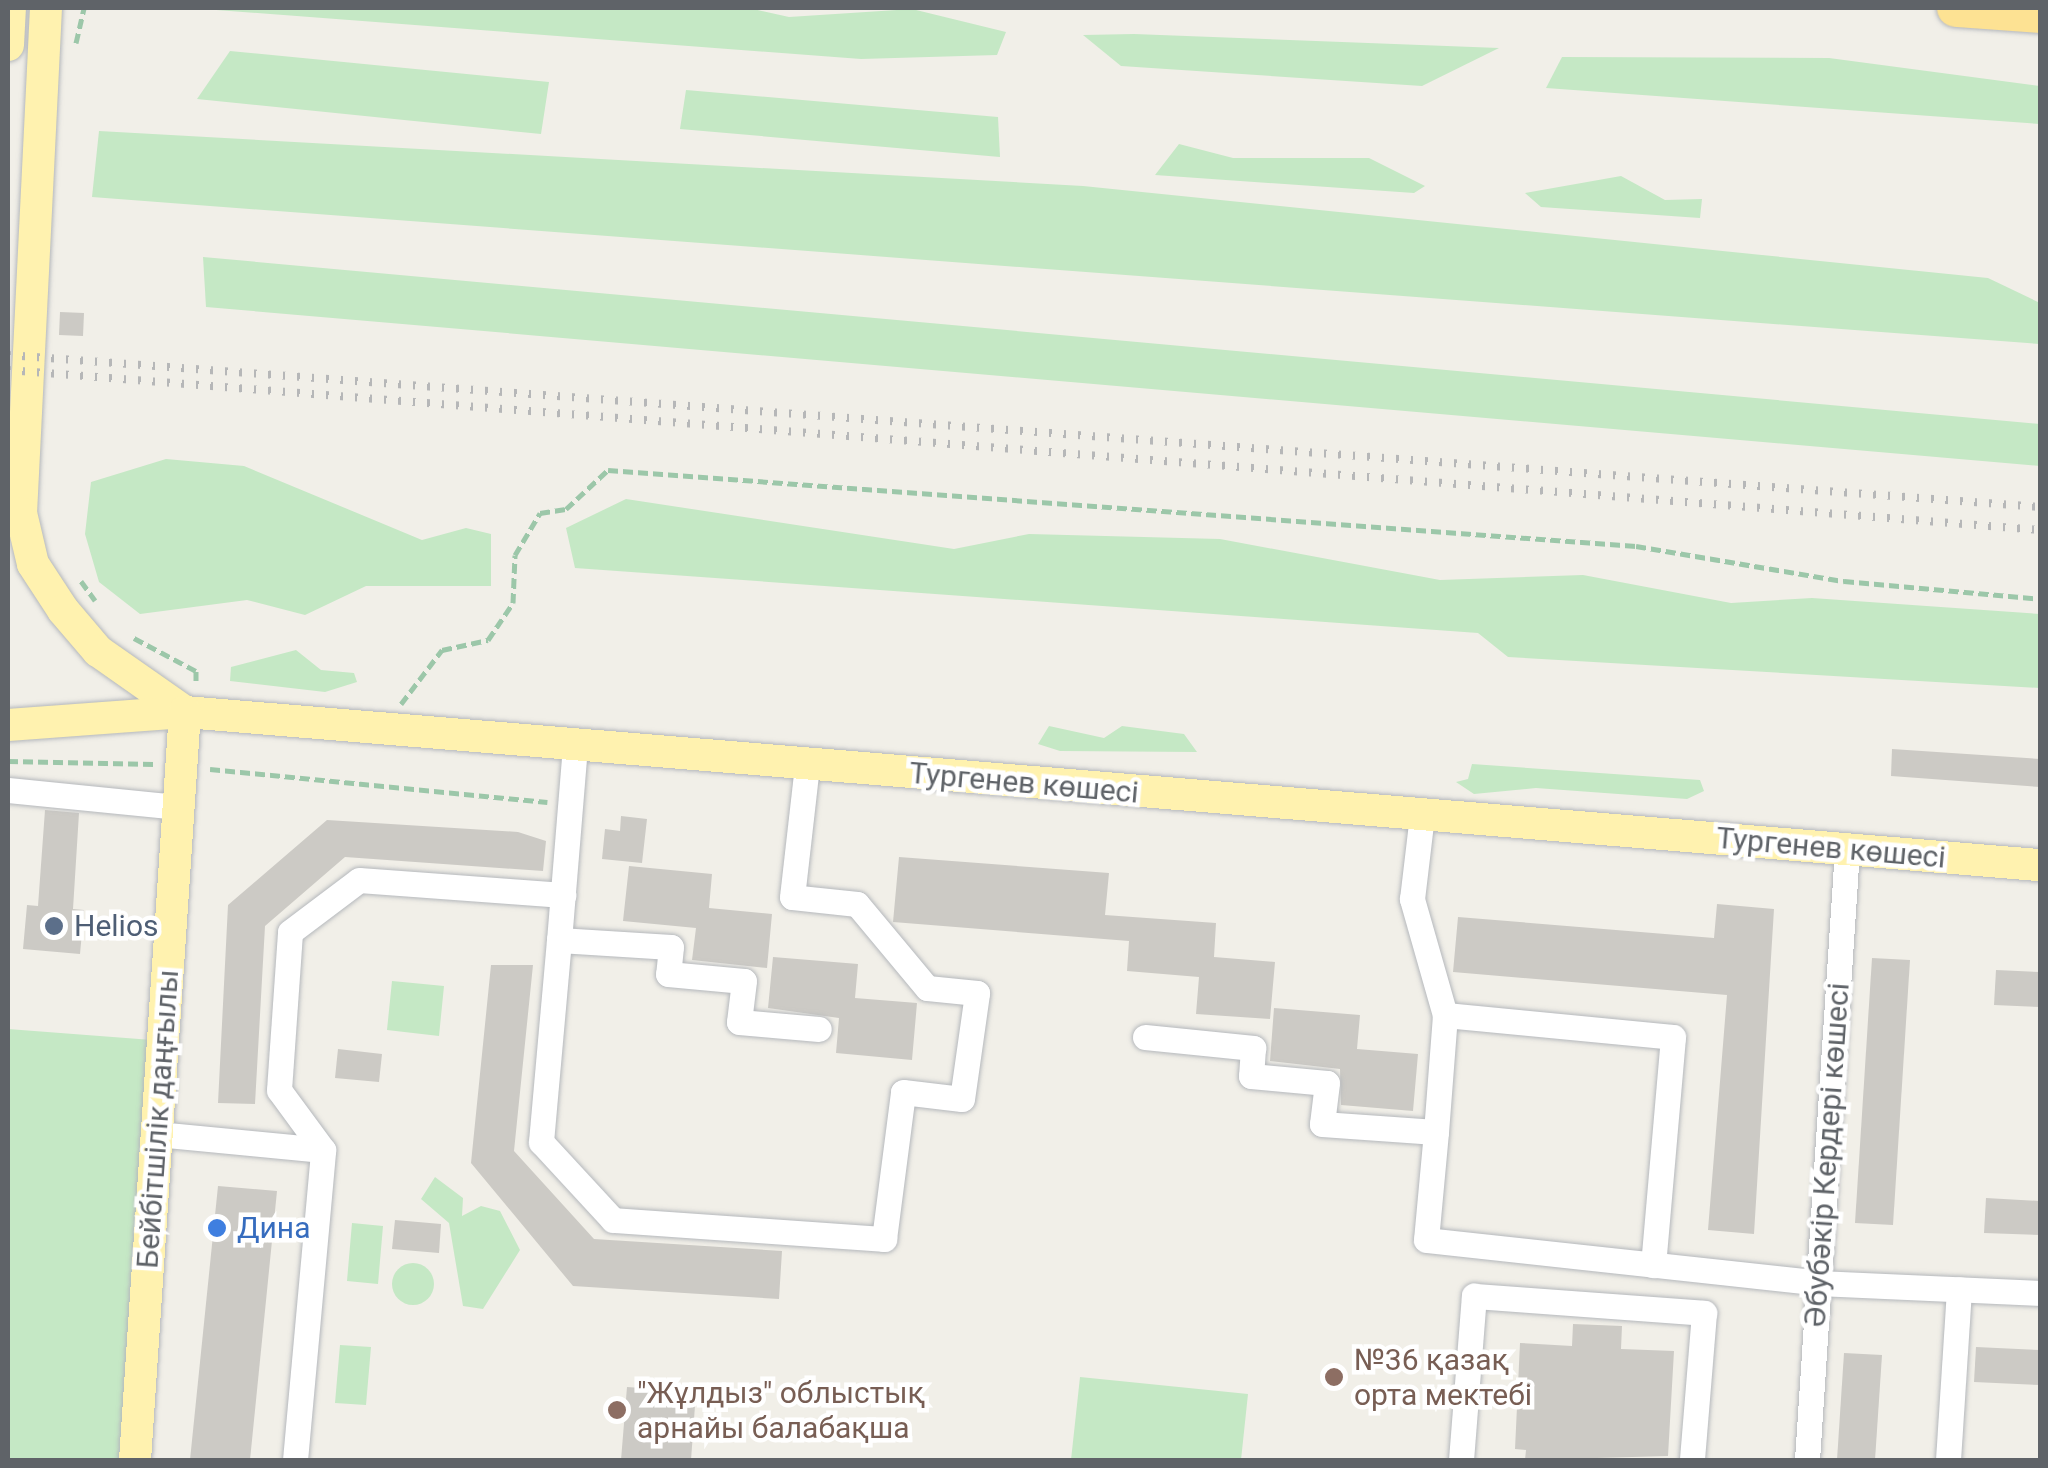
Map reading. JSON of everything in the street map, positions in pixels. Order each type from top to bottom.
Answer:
[{"type":"highway","points":[[1956,8],[2040,14]]},
{"type":"main road","points":[[8,45],[10,8]]},
{"type":"main road","points":[[46,8],[20,512],[32,564],[63,610],[98,651],[190,712]]},
{"type":"main road","name":"Тургенев көшесі","points":[[8,726],[190,712],[2040,864]]},
{"type":"main road","name":"Бейбітшілік даңғылы","points":[[135,1460],[182,766],[190,712]]},
{"type":"street","points":[[575,746],[541,1142],[612,1220],[884,1239],[903,1092],[962,1099],[977,993],[928,988],[857,904],[792,897],[807,765]]},
{"type":"street","points":[[8,790],[179,807]]},
{"type":"street","points":[[1422,815],[1412,899],[1445,1015],[1426,1240],[1820,1283],[2040,1293]]},
{"type":"street","name":"Әбубәкір Кердері көшесі","points":[[1806,1460],[1847,850]]},
{"type":"street","points":[[295,1460],[323,1150],[278,1090],[290,932],[359,880],[563,894]]},
{"type":"street","points":[[559,940],[670,947],[668,974],[744,981],[739,1022],[818,1029]]},
{"type":"street","points":[[1445,1015],[1673,1038],[1653,1265]]},
{"type":"street","points":[[1145,1037],[1253,1048],[1250,1076],[1327,1082],[1322,1124],[1436,1132]]},
{"type":"street","points":[[157,1134],[323,1150]]},
{"type":"street","points":[[1948,1460],[1959,1289]]},
{"type":"street","points":[[1461,1460],[1474,1296],[1704,1312],[1692,1460]]},
{"type":"path","points":[[71,64],[84,8]]},
{"type":"path","points":[[391,730],[408,687],[442,650],[488,640],[513,603],[522,532],[608,470],[1598,543],[1844,581],[2040,598]]},
{"type":"path","points":[[75,572],[107,615]]},
{"type":"path","points":[[117,630],[196,671],[190,712]]},
{"type":"path","points":[[8,761],[182,766],[570,804]]},
{"type":"green space","points":[[190,8],[749,8],[789,17],[912,9],[1006,32],[997,55],[861,59]]},
{"type":"green space","points":[[1083,35],[1499,48],[1422,86],[1121,66]]},
{"type":"green space","points":[[230,51],[549,82],[541,134],[197,99]]},
{"type":"green space","points":[[1562,57],[1829,58],[2040,86],[2040,124],[1546,88]]},
{"type":"green space","points":[[686,90],[998,117],[1000,157],[680,129]]},
{"type":"green space","points":[[99,131],[1083,186],[1988,278],[2040,303],[2040,344],[92,197]]},
{"type":"green space","points":[[1179,144],[1233,158],[1369,158],[1425,186],[1414,193],[1155,175]]},
{"type":"green space","points":[[1621,176],[1665,200],[1702,199],[1700,218],[1541,207],[1525,193]]},
{"type":"green space","points":[[203,257],[2040,424],[2040,466],[206,307]]},
{"type":"green space","points":[[166,459],[244,466],[422,540],[466,528],[491,534],[491,586],[366,586],[305,615],[247,600],[140,614],[99,582],[85,534],[91,482]]},
{"type":"green space","points":[[626,499],[954,549],[1029,534],[1220,539],[1440,580],[1583,575],[1731,603],[1812,598],[2040,614],[2040,688],[1508,657],[1478,633],[575,568],[566,528]]},
{"type":"green space","points":[[296,650],[321,670],[354,673],[357,682],[325,692],[230,681],[231,667]]},
{"type":"green space","points":[[1049,726],[1104,738],[1122,726],[1184,734],[1197,752],[1060,751],[1038,744]]},
{"type":"green space","points":[[1472,764],[1700,780],[1704,791],[1687,799],[1536,788],[1474,794],[1456,782],[1468,779]]},
{"type":"green space","points":[[392,981],[444,986],[439,1036],[387,1030]]},
{"type":"green space","points":[[8,1029],[152,1040],[119,1460],[8,1460]]},
{"type":"green space","points":[[435,1177],[463,1198],[462,1216],[481,1206],[500,1211],[520,1250],[483,1309],[463,1306],[449,1223],[421,1199]]},
{"type":"green space","points":[[352,1223],[383,1226],[378,1284],[347,1281]]},
{"type":"green space","points":[[413,1263],[428,1269],[434,1284],[428,1299],[413,1305],[398,1299],[392,1284],[398,1269]]},
{"type":"green space","points":[[340,1345],[371,1347],[366,1405],[335,1403]]},
{"type":"green space","points":[[1080,1377],[1248,1394],[1241,1460],[1071,1460]]},
{"type":"building","points":[[60,312],[84,313],[83,336],[59,335]]},
{"type":"building","points":[[1892,749],[2040,759],[2040,787],[1891,776]]},
{"type":"building","points":[[45,810],[79,813],[73,909],[84,910],[80,954],[23,949],[27,905],[38,906]]},
{"type":"building","points":[[621,816],[647,819],[642,863],[602,859],[605,829],[620,831]]},
{"type":"building","points":[[327,820],[518,832],[546,841],[543,871],[345,857],[265,926],[255,1104],[218,1103],[228,905]]},
{"type":"building","points":[[899,857],[1109,873],[1105,915],[1216,923],[1214,957],[1275,962],[1270,1019],[1196,1014],[1199,977],[1127,971],[1129,941],[893,922]]},
{"type":"building","points":[[629,866],[712,874],[709,908],[772,914],[767,968],[692,960],[696,928],[623,921]]},
{"type":"building","points":[[1717,904],[1774,909],[1754,1234],[1708,1230],[1727,995],[1453,972],[1458,917],[1714,938]]},
{"type":"building","points":[[773,957],[858,964],[855,998],[917,1003],[912,1060],[836,1053],[839,1018],[768,1008]]},
{"type":"building","points":[[1872,958],[1910,960],[1893,1225],[1855,1223]]},
{"type":"building","points":[[491,965],[533,965],[514,1151],[594,1239],[782,1251],[779,1299],[573,1286],[471,1163]]},
{"type":"building","points":[[1996,970],[2040,972],[2040,1007],[1994,1005]]},
{"type":"building","points":[[1274,1008],[1360,1015],[1357,1049],[1418,1054],[1413,1111],[1341,1105],[1340,1069],[1270,1061]]},
{"type":"building","points":[[338,1049],[382,1054],[379,1082],[335,1078]]},
{"type":"building","points":[[218,1186],[277,1191],[250,1460],[190,1460]]},
{"type":"building","points":[[1986,1198],[2040,1201],[2040,1235],[1984,1233]]},
{"type":"building","points":[[395,1220],[441,1224],[439,1253],[392,1249]]},
{"type":"building","points":[[1573,1324],[1622,1326],[1621,1349],[1674,1351],[1668,1456],[1525,1460],[1526,1450],[1515,1449],[1520,1343],[1572,1346]]},
{"type":"building","points":[[1976,1347],[2040,1350],[2040,1385],[1974,1382]]},
{"type":"building","points":[[1844,1353],[1882,1355],[1875,1460],[1837,1460]]},
{"type":"building","points":[[627,1387],[696,1392],[691,1460],[621,1460]]},
{"type":"railway","points":[[8,355],[2040,507]]},
{"type":"railway","points":[[8,370],[2040,530]]},
{"type":"place","name":"Helios","points":[[54,926]]},
{"type":"place","name":"Дина","points":[[217,1228]]},
{"type":"place","name":"№36 қазақ орта мектебі","points":[[1334,1377]]},
{"type":"place","name":"\"Жұлдыз\" облыстық арнайы балабақша","points":[[617,1410]]}]
